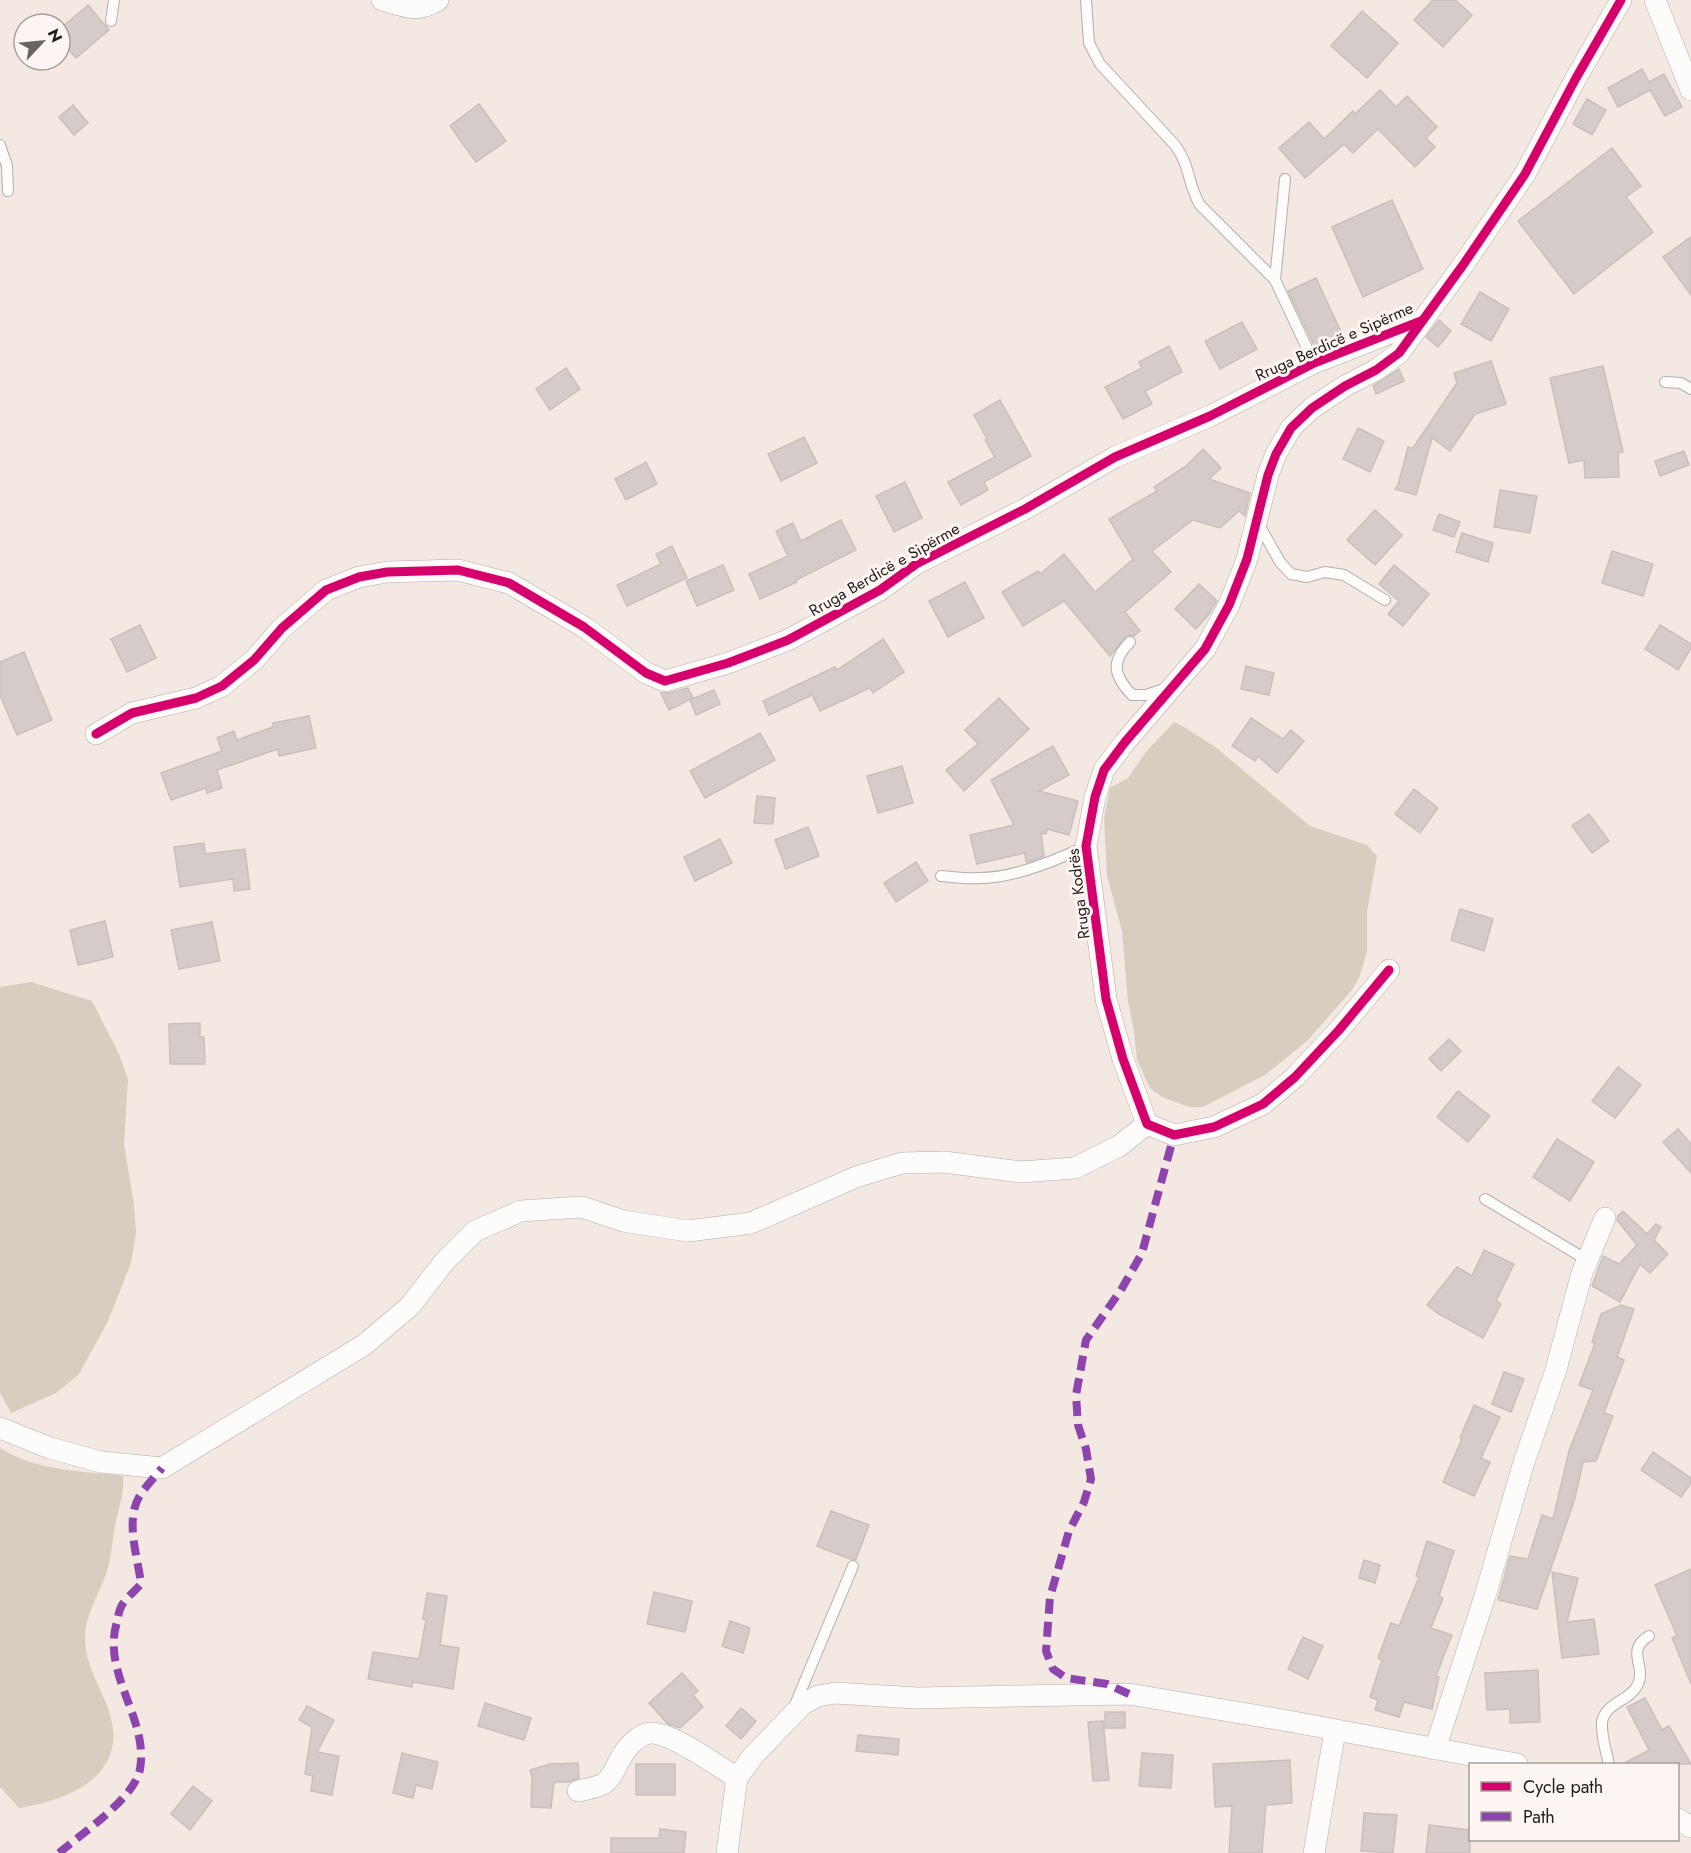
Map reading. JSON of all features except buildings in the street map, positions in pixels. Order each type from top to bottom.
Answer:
[{"type":"street","points":[[382,0],[407,8],[430,6],[438,0]]},
{"type":"street","name":"Rruga Berdicë e Sipërme","points":[[96,734],[132,713],[196,698],[222,686],[254,660],[282,628],[326,590],[359,577],[387,572],[458,570],[509,583],[584,627],[646,673],[665,681],[728,663],[788,640],[880,590],[916,564],[1025,509],[1115,457],[1210,416],[1314,363],[1421,321],[1463,265],[1525,174],[1621,0]]},
{"type":"street","points":[[1655,0],[1691,90]]},
{"type":"street","name":"Rruga Kodrës","points":[[1147,1124],[1123,1059],[1106,999],[1086,846],[1095,797],[1104,770],[1125,742],[1205,649],[1229,605],[1247,559],[1268,475],[1276,454],[1291,428],[1312,408],[1376,370],[1399,353],[1421,321]]},
{"type":"street","points":[[0,1428],[50,1448],[101,1462],[162,1468],[364,1344],[410,1306],[445,1261],[475,1231],[521,1211],[582,1207],[623,1221],[688,1231],[751,1223],[856,1177],[902,1163],[944,1162],[1021,1172],[1075,1168],[1119,1146],[1147,1124],[1174,1135],[1214,1127],[1263,1104],[1310,1061],[1389,970]]},
{"type":"street","points":[[1435,1749],[1485,1596],[1524,1462],[1555,1373],[1582,1273],[1605,1218]]},
{"type":"street","points":[[727,1853],[737,1778],[753,1756],[803,1704],[818,1696],[836,1693],[916,1698],[1129,1694],[1512,1763]]},
{"type":"street","points":[[1314,1853],[1335,1731]]},
{"type":"street","points":[[578,1791],[596,1787],[610,1780],[623,1754],[639,1737],[651,1733],[672,1738],[737,1778]]},
{"type":"lane","points":[[111,21],[114,0]]},
{"type":"lane","points":[[1086,0],[1089,43],[1100,64],[1185,158],[1192,191],[1200,205],[1275,280],[1314,363]]},
{"type":"lane","points":[[0,145],[7,166],[8,191]]},
{"type":"lane","points":[[1275,280],[1285,179]]},
{"type":"lane","points":[[1665,382],[1681,383],[1691,389]]},
{"type":"lane","points":[[1256,520],[1280,562],[1292,574],[1307,577],[1325,572],[1344,575],[1385,600]]},
{"type":"lane","points":[[1130,642],[1119,653],[1116,667],[1122,684],[1132,695],[1146,695],[1175,685]]},
{"type":"lane","points":[[941,876],[980,878],[1023,870],[1059,859],[1086,846]]},
{"type":"lane","points":[[1485,1199],[1587,1260]]},
{"type":"lane","points":[[790,1718],[853,1566]]},
{"type":"lane","points":[[1609,1763],[1602,1732],[1602,1720],[1609,1709],[1637,1688],[1640,1678],[1636,1649],[1640,1641],[1649,1636]]},
{"type":"shaded area","points":[[1174,722],[1214,746],[1310,826],[1367,845],[1377,856],[1367,912],[1367,952],[1359,978],[1352,990],[1307,1041],[1265,1075],[1203,1107],[1189,1107],[1162,1097],[1150,1088],[1137,1060],[1128,1001],[1122,931],[1107,876],[1104,818],[1110,788],[1128,778],[1145,753]]},
{"type":"shaded area","points":[[31,982],[92,1001],[119,1054],[128,1079],[124,1144],[136,1233],[131,1263],[108,1321],[79,1374],[56,1393],[11,1413],[0,1393],[0,987]]},
{"type":"shaded area","points":[[0,1448],[14,1456],[44,1466],[123,1476],[122,1494],[108,1568],[90,1613],[85,1637],[90,1666],[106,1703],[113,1727],[112,1747],[106,1764],[94,1778],[79,1789],[40,1804],[19,1808],[0,1787]]},
{"type":"marked path","points":[[1129,1694],[1107,1684],[1066,1678],[1053,1669],[1046,1651],[1050,1597],[1069,1531],[1084,1502],[1091,1479],[1086,1449],[1078,1425],[1076,1395],[1086,1340],[1121,1290],[1142,1253],[1174,1135]]},
{"type":"marked path","points":[[59,1853],[118,1803],[136,1780],[140,1769],[141,1750],[138,1732],[120,1678],[115,1659],[114,1641],[121,1607],[141,1584],[133,1528],[135,1507],[141,1493],[162,1468]]},
{"type":"cycle path","points":[[1389,970],[1339,1030],[1295,1077],[1263,1104],[1214,1127],[1174,1135],[1147,1124],[1123,1059],[1106,999],[1086,846],[1095,797],[1104,770],[1125,742],[1205,649],[1229,605],[1247,559],[1268,475],[1276,454],[1291,428],[1312,408],[1345,386],[1376,370],[1399,353],[1525,174],[1621,0]]},
{"type":"cycle path","points":[[96,734],[132,713],[196,698],[222,686],[254,660],[282,628],[326,590],[359,577],[387,572],[458,570],[509,583],[584,627],[646,673],[665,681],[728,663],[788,640],[880,590],[916,564],[1025,509],[1115,457],[1210,416],[1314,363],[1421,321]]}]
